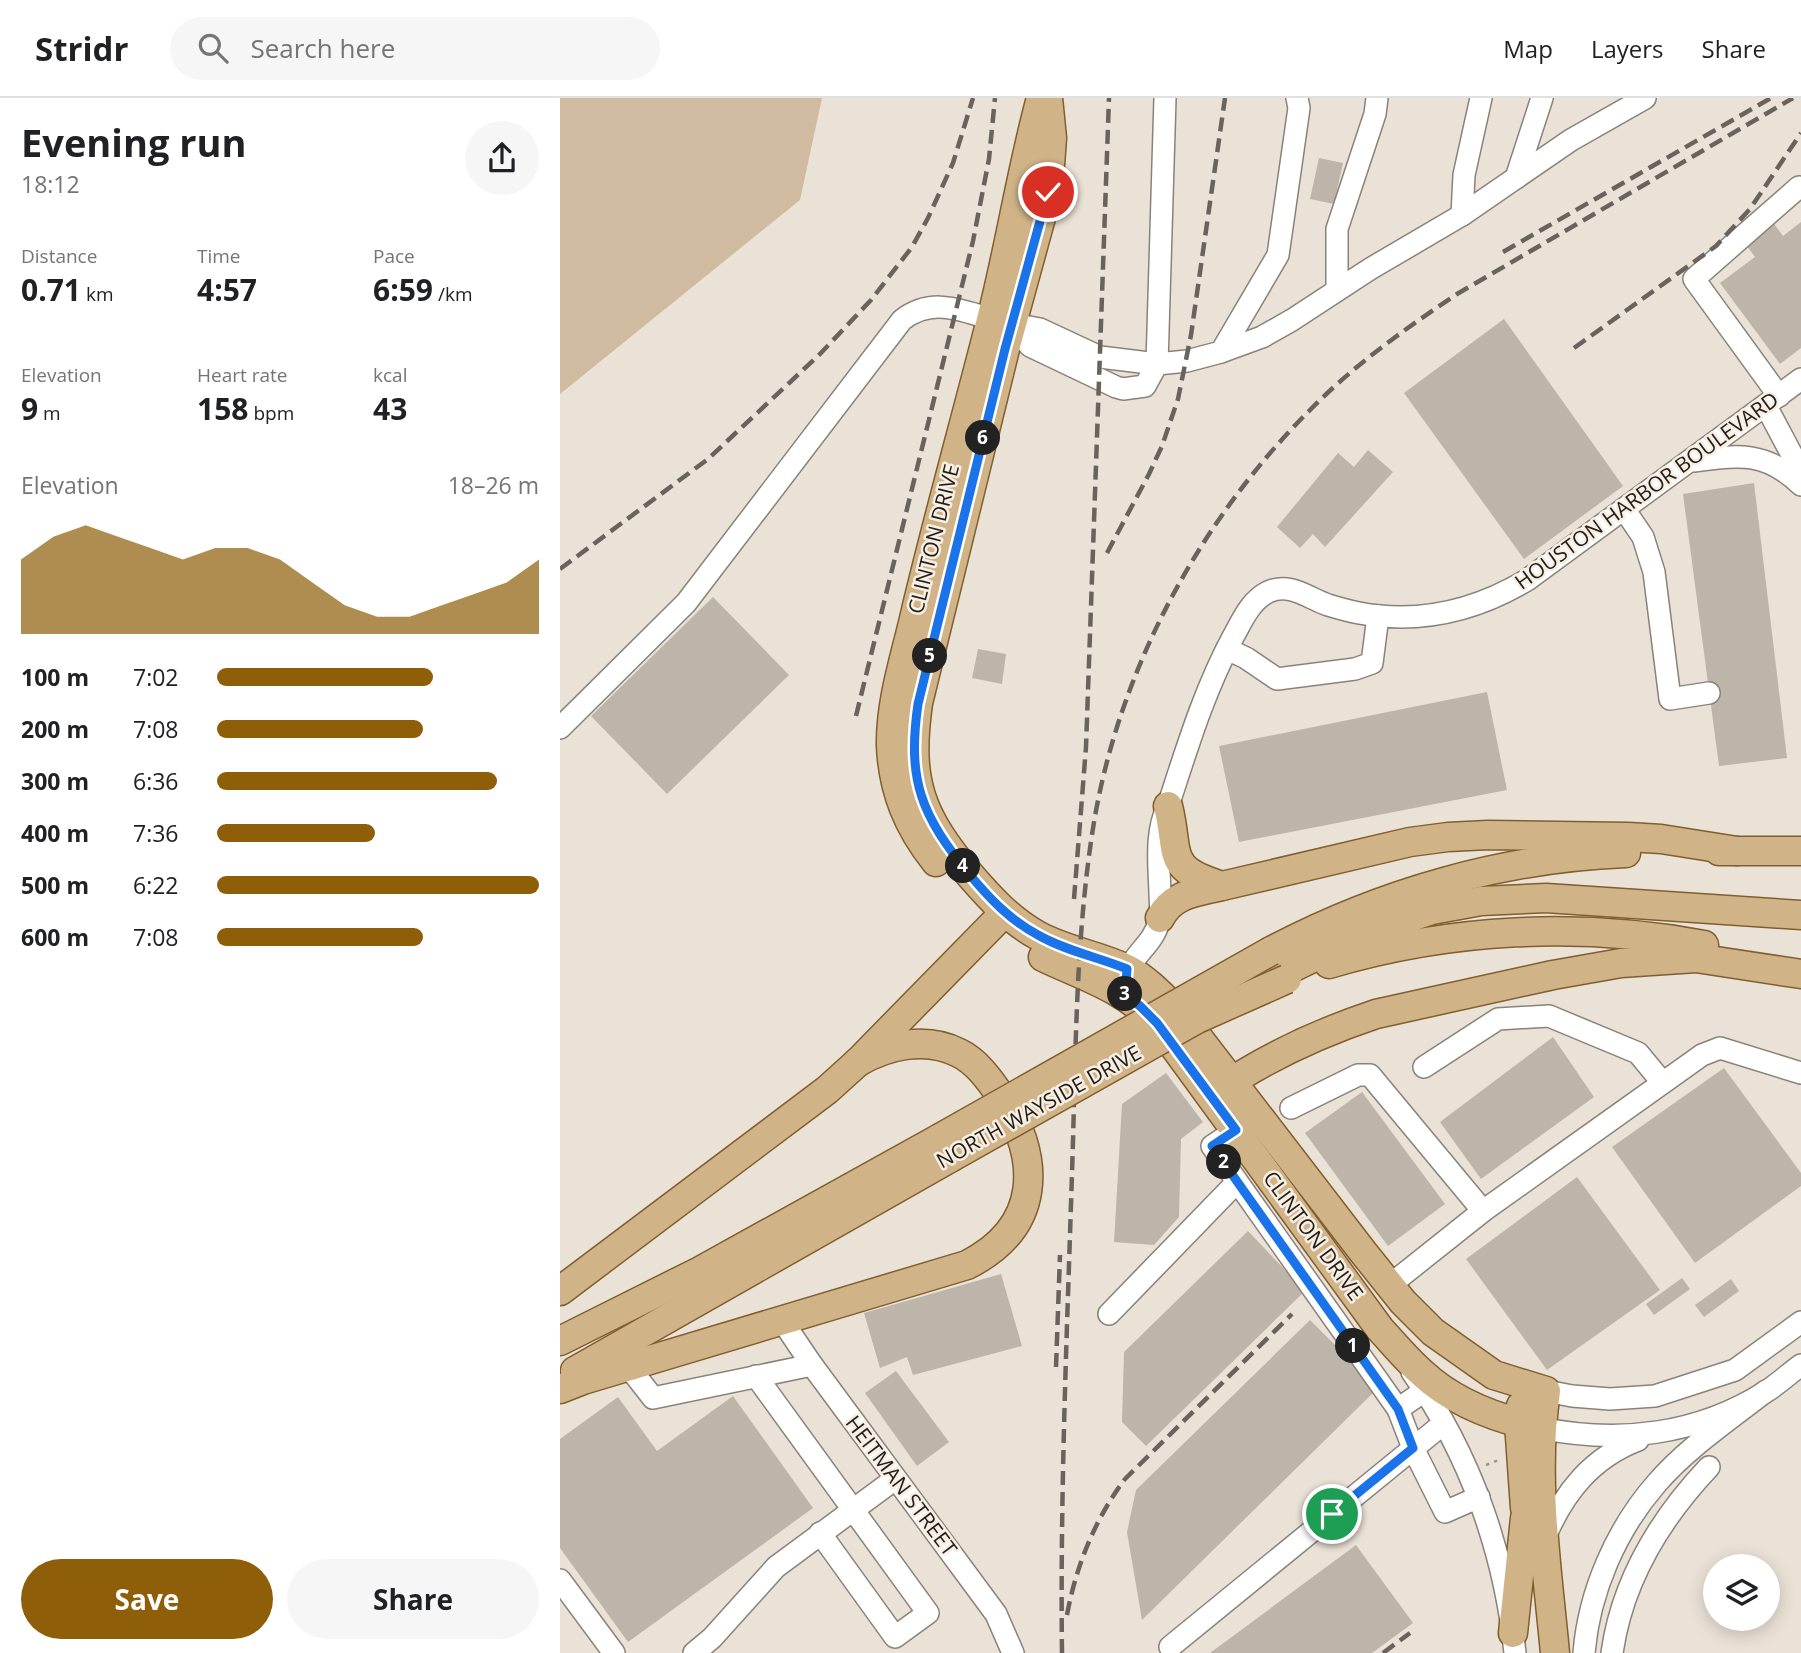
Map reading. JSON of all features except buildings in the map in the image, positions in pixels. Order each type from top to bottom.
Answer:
[{"type":"main road","name":"CLINTON DRIVE","points":[[1041,98],[1031,133],[1002,321],[955,548],[918,704],[914,738],[919,787],[936,831],[976,881],[998,919],[1021,925],[1126,982],[1140,1006],[1222,1088],[1247,1122],[1363,1305],[1380,1329],[1423,1374],[1431,1387],[1481,1410],[1530,1425]]},
{"type":"main road","name":"CLINTON DRIVE","points":[[1002,321],[1048,192],[1052,138],[1048,98]]},
{"type":"main road","points":[[1168,806],[1173,824],[1174,848],[1183,866],[1198,878],[1222,886]]},
{"type":"main road","points":[[1160,918],[1164,910],[1177,898],[1410,842],[1448,837],[1628,837],[1661,839],[1737,851]]},
{"type":"main road","name":"NORTH WAYSIDE DRIVE","points":[[560,1341],[1197,1019],[1280,967],[1359,909],[1417,889],[1478,873],[1548,860],[1601,855],[1801,851]]},
{"type":"main road","points":[[1280,967],[1432,910],[1481,901],[1546,898],[1801,915]]},
{"type":"main road","points":[[560,1291],[809,1105],[858,1062],[998,919]]},
{"type":"main road","name":"NORTH WAYSIDE DRIVE","points":[[560,1379],[945,1148],[1280,967],[1348,958],[1404,945],[1539,930],[1657,937],[1717,948],[1752,962]]},
{"type":"main road","points":[[1222,1088],[1276,1054],[1329,1030],[1376,1014],[1591,968],[1696,958],[1752,962],[1801,973]]},
{"type":"main road","points":[[560,1389],[628,1366],[967,1265],[995,1249],[1006,1238],[1024,1206],[1029,1168],[1020,1132],[1001,1097],[974,1062],[960,1053],[929,1044],[909,1044],[888,1048],[858,1062]]},
{"type":"main road","name":"CLINTON DRIVE","points":[[1247,1122],[1433,1332],[1494,1375],[1534,1388]]},
{"type":"main road","points":[[1363,1305],[1390,1285]]},
{"type":"main road","points":[[1514,1643],[1534,1388]]},
{"type":"main road","points":[[1530,1425],[1555,1653]]},
{"type":"main road","points":[[1525,1518],[1536,1653]]},
{"type":"main road","points":[[1548,1580],[1566,1653]]},
{"type":"street","points":[[1002,321],[1030,346],[1116,387],[1123,389],[1145,386],[1157,363],[1165,98]]},
{"type":"street","points":[[1221,352],[1278,255],[1299,108],[1297,98]]},
{"type":"street","points":[[1337,290],[1337,229],[1375,114],[1377,98]]},
{"type":"street","points":[[1462,215],[1464,175],[1481,98]]},
{"type":"street","points":[[1516,178],[1542,98]]},
{"type":"street","points":[[560,728],[686,603],[902,320],[920,308],[938,306],[1040,329],[1100,357],[1157,363],[1187,361],[1221,352],[1262,337],[1462,215],[1571,140],[1645,98]]},
{"type":"street","points":[[1799,187],[1695,279],[1772,401],[1800,473]]},
{"type":"street","name":"HOUSTON HARBOR BOULEVARD","points":[[1126,982],[1133,959],[1149,943],[1160,918],[1159,836],[1162,818],[1200,708],[1249,608],[1261,596],[1275,589],[1291,589],[1329,605],[1378,616],[1422,617],[1467,608],[1499,596],[1527,580],[1801,379]]},
{"type":"street","points":[[1689,461],[1734,455],[1755,458],[1800,473]]},
{"type":"street","points":[[1624,509],[1643,537],[1654,572],[1670,699],[1709,693]]},
{"type":"street","points":[[1227,649],[1277,679],[1355,669],[1372,663],[1378,616]]},
{"type":"street","points":[[1424,1067],[1498,1019],[1549,1016],[1639,1053],[1662,1082]]},
{"type":"street","points":[[1390,1285],[1483,1211],[1702,1055],[1720,1048],[1801,1073]]},
{"type":"street","points":[[1291,1108],[1358,1075],[1370,1075],[1483,1211]]},
{"type":"street","points":[[1247,1122],[1212,1146],[1398,1409],[1413,1448],[1445,1512],[1479,1497]]},
{"type":"street","points":[[1109,1314],[1237,1182]]},
{"type":"street","name":"HEITMAN STREET","points":[[783,1322],[996,1614],[1013,1653]]},
{"type":"street","points":[[1534,1388],[1572,1396],[1610,1399],[1655,1395],[1735,1370],[1801,1322]]},
{"type":"street","points":[[628,1366],[653,1398],[812,1365]]},
{"type":"street","points":[[1584,1653],[1586,1629],[1596,1591],[1611,1555],[1655,1485],[1695,1446],[1801,1365]]},
{"type":"street","points":[[756,1376],[928,1613],[895,1637],[820,1534]]},
{"type":"street","points":[[1398,1409],[1431,1387],[1443,1424],[1479,1497],[1496,1546],[1514,1643]]},
{"type":"street","points":[[1544,1539],[1556,1510],[1597,1462],[1623,1445],[1727,1411],[1766,1391]]},
{"type":"street","points":[[1170,1647],[1443,1424]]},
{"type":"street","points":[[1530,1425],[1573,1435],[1653,1434]]},
{"type":"street","points":[[1612,1653],[1630,1585],[1649,1547],[1668,1516],[1709,1467]]},
{"type":"street","points":[[694,1653],[712,1638],[776,1567],[895,1479]]},
{"type":"street","points":[[560,1580],[614,1653]]},
{"type":"path","points":[[1485,1465],[1510,1455]]},
{"type":"shaded area","points":[[560,98],[822,98],[800,200],[560,394]]},
{"type":"railway","points":[[560,569],[708,459],[819,355],[871,300],[912,247],[928,218],[953,163],[973,98]]},
{"type":"railway","points":[[856,716],[973,241],[989,159],[995,98]]},
{"type":"railway","points":[[1074,899],[1086,747],[1109,98]]},
{"type":"railway","points":[[1107,553],[1162,446],[1178,399],[1191,335],[1225,98]]},
{"type":"railway","points":[[1503,252],[1771,98]]},
{"type":"railway","points":[[1062,1653],[1064,1413],[1083,909],[1094,822],[1106,765],[1123,708],[1145,653],[1170,600],[1200,548],[1234,499],[1270,453],[1344,378],[1399,334],[1457,294],[1793,98]]},
{"type":"railway","points":[[1574,348],[1716,246],[1750,209],[1801,133]]},
{"type":"railway","points":[[1056,1367],[1060,1255]]},
{"type":"railway","points":[[1067,1615],[1088,1544],[1114,1494],[1125,1479],[1292,1314]]},
{"type":"railway","points":[[1383,1653],[1410,1633]]},
{"type":"route","points":[[1048,192],[1005,349],[918,704],[914,738],[915,771],[924,804],[936,831],[1004,913],[1057,944],[1127,969],[1125,995],[1157,1023],[1236,1130],[1212,1146],[1398,1409],[1413,1448],[1332,1514]]}]
